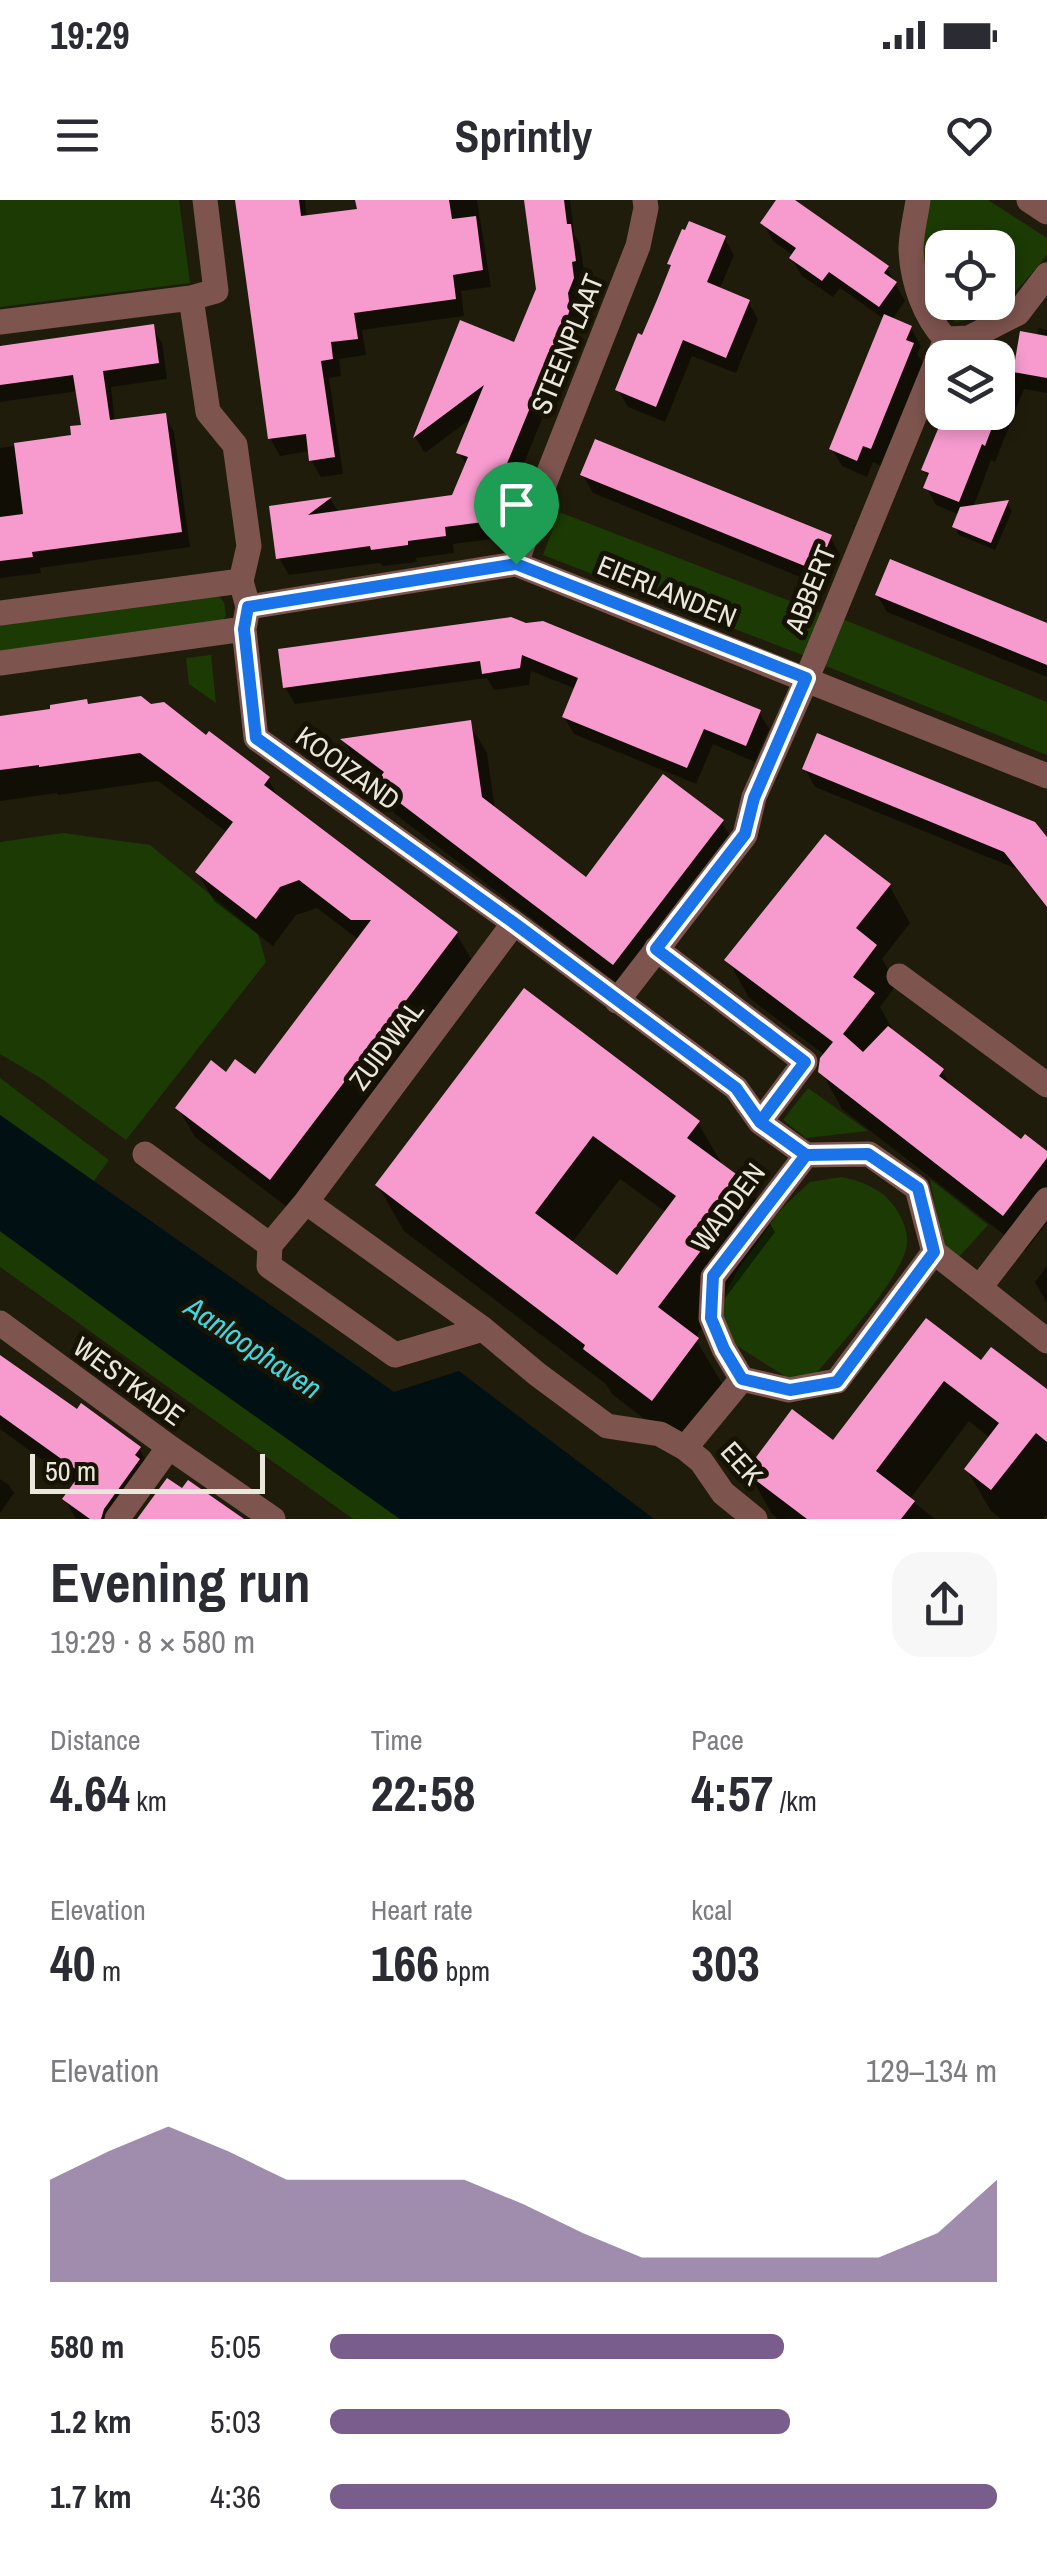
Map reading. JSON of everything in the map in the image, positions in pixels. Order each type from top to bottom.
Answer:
[{"type":"street","points":[[0,322],[216,292],[205,200]]},
{"type":"street","name":"STEENPLAAT","points":[[516,564],[638,246],[645,200]]},
{"type":"street","points":[[918,200],[911,249],[918,286],[931,324],[946,339],[969,338],[1018,313],[1047,275]]},
{"type":"street","points":[[1030,200],[1047,212]]},
{"type":"street","name":"KOOIZAND","points":[[192,298],[208,412],[235,444],[249,546],[241,582],[256,738],[736,1088],[760,1122],[806,1155]]},
{"type":"street","name":"ABBERT","points":[[616,1001],[745,834],[754,798],[946,339]]},
{"type":"street","points":[[0,663],[516,564]]},
{"type":"street","name":"EIERLANDEN","points":[[516,564],[1047,776]]},
{"type":"street","points":[[0,613],[241,582]]},
{"type":"street","name":"ZUIDWAL","points":[[270,1245],[514,923]]},
{"type":"street","points":[[656,949],[805,1062],[760,1122]]},
{"type":"street","points":[[900,976],[1047,1085]]},
{"type":"street","points":[[145,1154],[270,1245],[269,1266],[395,1355],[482,1330]]},
{"type":"street","name":"WADDEN","points":[[742,1379],[711,1318],[713,1276],[806,1155],[868,1154],[918,1188],[934,1252]]},
{"type":"street","points":[[980,1287],[1047,1200]]},
{"type":"street","points":[[306,1202],[607,1426],[660,1434],[685,1448],[742,1379],[790,1390],[837,1382],[934,1252],[1047,1341]]},
{"type":"street","name":"WESTKADE","points":[[0,1323],[272,1519]]},
{"type":"street","points":[[116,1519],[169,1448]]},
{"type":"street","name":"EEK","points":[[685,1448],[701,1461],[723,1493],[755,1519]]},
{"type":"green space","points":[[0,200],[179,200],[190,283],[0,307]]},
{"type":"green space","points":[[929,200],[988,200],[1047,238],[1047,255],[1015,292],[1015,230],[925,230]]},
{"type":"green space","points":[[925,230],[925,274],[921,260]]},
{"type":"green space","points":[[559,512],[821,613],[805,656],[543,555]]},
{"type":"green space","points":[[217,594],[224,602],[226,616],[221,623],[0,654],[0,618]]},
{"type":"green space","points":[[840,618],[1047,702],[1047,755],[821,664]]},
{"type":"green space","points":[[211,655],[216,703],[189,684],[186,658]]},
{"type":"green space","points":[[63,833],[150,845],[258,934],[266,962],[126,1140],[42,1079],[0,1054],[0,842]]},
{"type":"green space","points":[[0,1078],[109,1160],[93,1182],[0,1115]]},
{"type":"green space","points":[[808,1088],[868,1131],[806,1138],[783,1120]]},
{"type":"green space","points":[[841,1177],[871,1187],[889,1200],[905,1227],[906,1249],[880,1296],[815,1375],[788,1378],[734,1344],[719,1313],[722,1299],[781,1209],[810,1182]]},
{"type":"green space","points":[[930,1179],[988,1225],[958,1258],[942,1244]]},
{"type":"green space","points":[[0,1231],[400,1519],[353,1519],[0,1267]]},
{"type":"water","name":"Aanloophaven","points":[[0,1115],[394,1392],[459,1371],[654,1519],[400,1519],[0,1231]]},
{"type":"building","points":[[235,200],[299,200],[301,216],[357,209],[355,200],[449,200],[452,219],[476,216],[483,270],[453,275],[456,299],[354,313],[358,339],[331,342],[333,359],[321,361],[335,457],[309,461],[306,434],[268,439]]},
{"type":"building","points":[[524,200],[564,200],[576,261],[572,262],[574,278],[568,293],[568,326],[554,361],[550,359],[483,522],[445,527],[446,536],[408,541],[408,545],[371,550],[370,546],[276,559],[269,506],[332,497],[308,515],[452,495],[468,457],[456,453],[484,385],[413,438],[460,320],[514,342],[536,289]]},
{"type":"building","points":[[776,200],[795,200],[889,266],[884,273],[897,282],[879,307],[829,272],[822,281],[789,258],[796,248],[760,223]]},
{"type":"building","points":[[689,221],[726,236],[707,282],[750,300],[726,358],[683,340],[656,407],[615,390],[638,333],[642,335],[657,300],[682,229]]},
{"type":"building","points":[[884,314],[912,326],[906,340],[914,343],[871,449],[863,446],[857,461],[829,449]]},
{"type":"building","points":[[154,324],[159,363],[103,371],[110,420],[166,413],[182,532],[32,552],[33,557],[0,561],[0,517],[23,514],[14,443],[71,435],[70,426],[81,425],[73,375],[0,385],[0,346]]},
{"type":"building","points":[[1020,331],[1047,336],[1047,378],[1015,372]]},
{"type":"building","points":[[938,430],[991,430],[959,502],[923,488],[929,473],[921,470]]},
{"type":"building","points":[[595,439],[832,535],[817,571],[580,475]]},
{"type":"building","points":[[1009,500],[991,543],[952,527],[960,507]]},
{"type":"building","points":[[890,559],[1047,623],[1047,665],[875,595]]},
{"type":"building","points":[[511,617],[526,623],[543,621],[761,710],[746,746],[704,729],[687,768],[562,717],[578,678],[522,655],[520,668],[482,674],[480,661],[283,688],[278,649]]},
{"type":"building","points":[[141,696],[151,704],[164,702],[206,735],[209,731],[270,777],[264,785],[458,932],[270,1180],[175,1108],[211,1060],[226,1072],[235,1059],[255,1074],[371,920],[351,920],[299,880],[280,887],[256,919],[195,872],[233,822],[140,753],[0,770],[0,716],[87,699],[88,704]]},
{"type":"building","points":[[471,720],[482,797],[586,877],[663,774],[724,820],[613,965],[375,784],[384,772],[340,739]]},
{"type":"building","points":[[817,733],[1035,822],[1047,837],[1047,907],[1004,852],[802,769]]},
{"type":"building","points":[[825,834],[891,884],[856,928],[877,945],[853,977],[875,993],[843,1034],[863,1052],[888,1026],[944,1069],[939,1076],[1021,1139],[1025,1134],[1047,1151],[1047,1158],[1003,1216],[818,1072],[820,1058],[833,1042],[724,960]]},
{"type":"building","points":[[524,988],[700,1121],[687,1138],[751,1185],[658,1307],[699,1338],[652,1401],[375,1185]],"holes":[[[593,1136],[676,1196],[617,1275],[535,1213]]]},
{"type":"building","points":[[926,1318],[981,1360],[991,1347],[1047,1389],[1047,1442],[1036,1433],[991,1490],[964,1469],[999,1423],[944,1381],[876,1471],[915,1501],[901,1519],[807,1519],[745,1472],[792,1409],[833,1440]]},
{"type":"building","points":[[0,1355],[77,1409],[81,1403],[141,1447],[135,1455],[140,1459],[101,1519],[90,1519],[62,1499],[81,1473],[0,1415]]},
{"type":"building","points":[[167,1478],[182,1488],[188,1480],[244,1519],[137,1519]]},
{"type":"route","points":[[516,564],[248,607],[244,629],[256,738],[736,1088],[760,1122],[806,1155],[868,1154],[918,1188],[934,1252],[837,1382],[790,1390],[742,1379],[711,1318],[713,1276],[806,1155],[760,1122],[805,1062],[656,949],[745,834],[754,798],[806,678],[516,564]]}]
